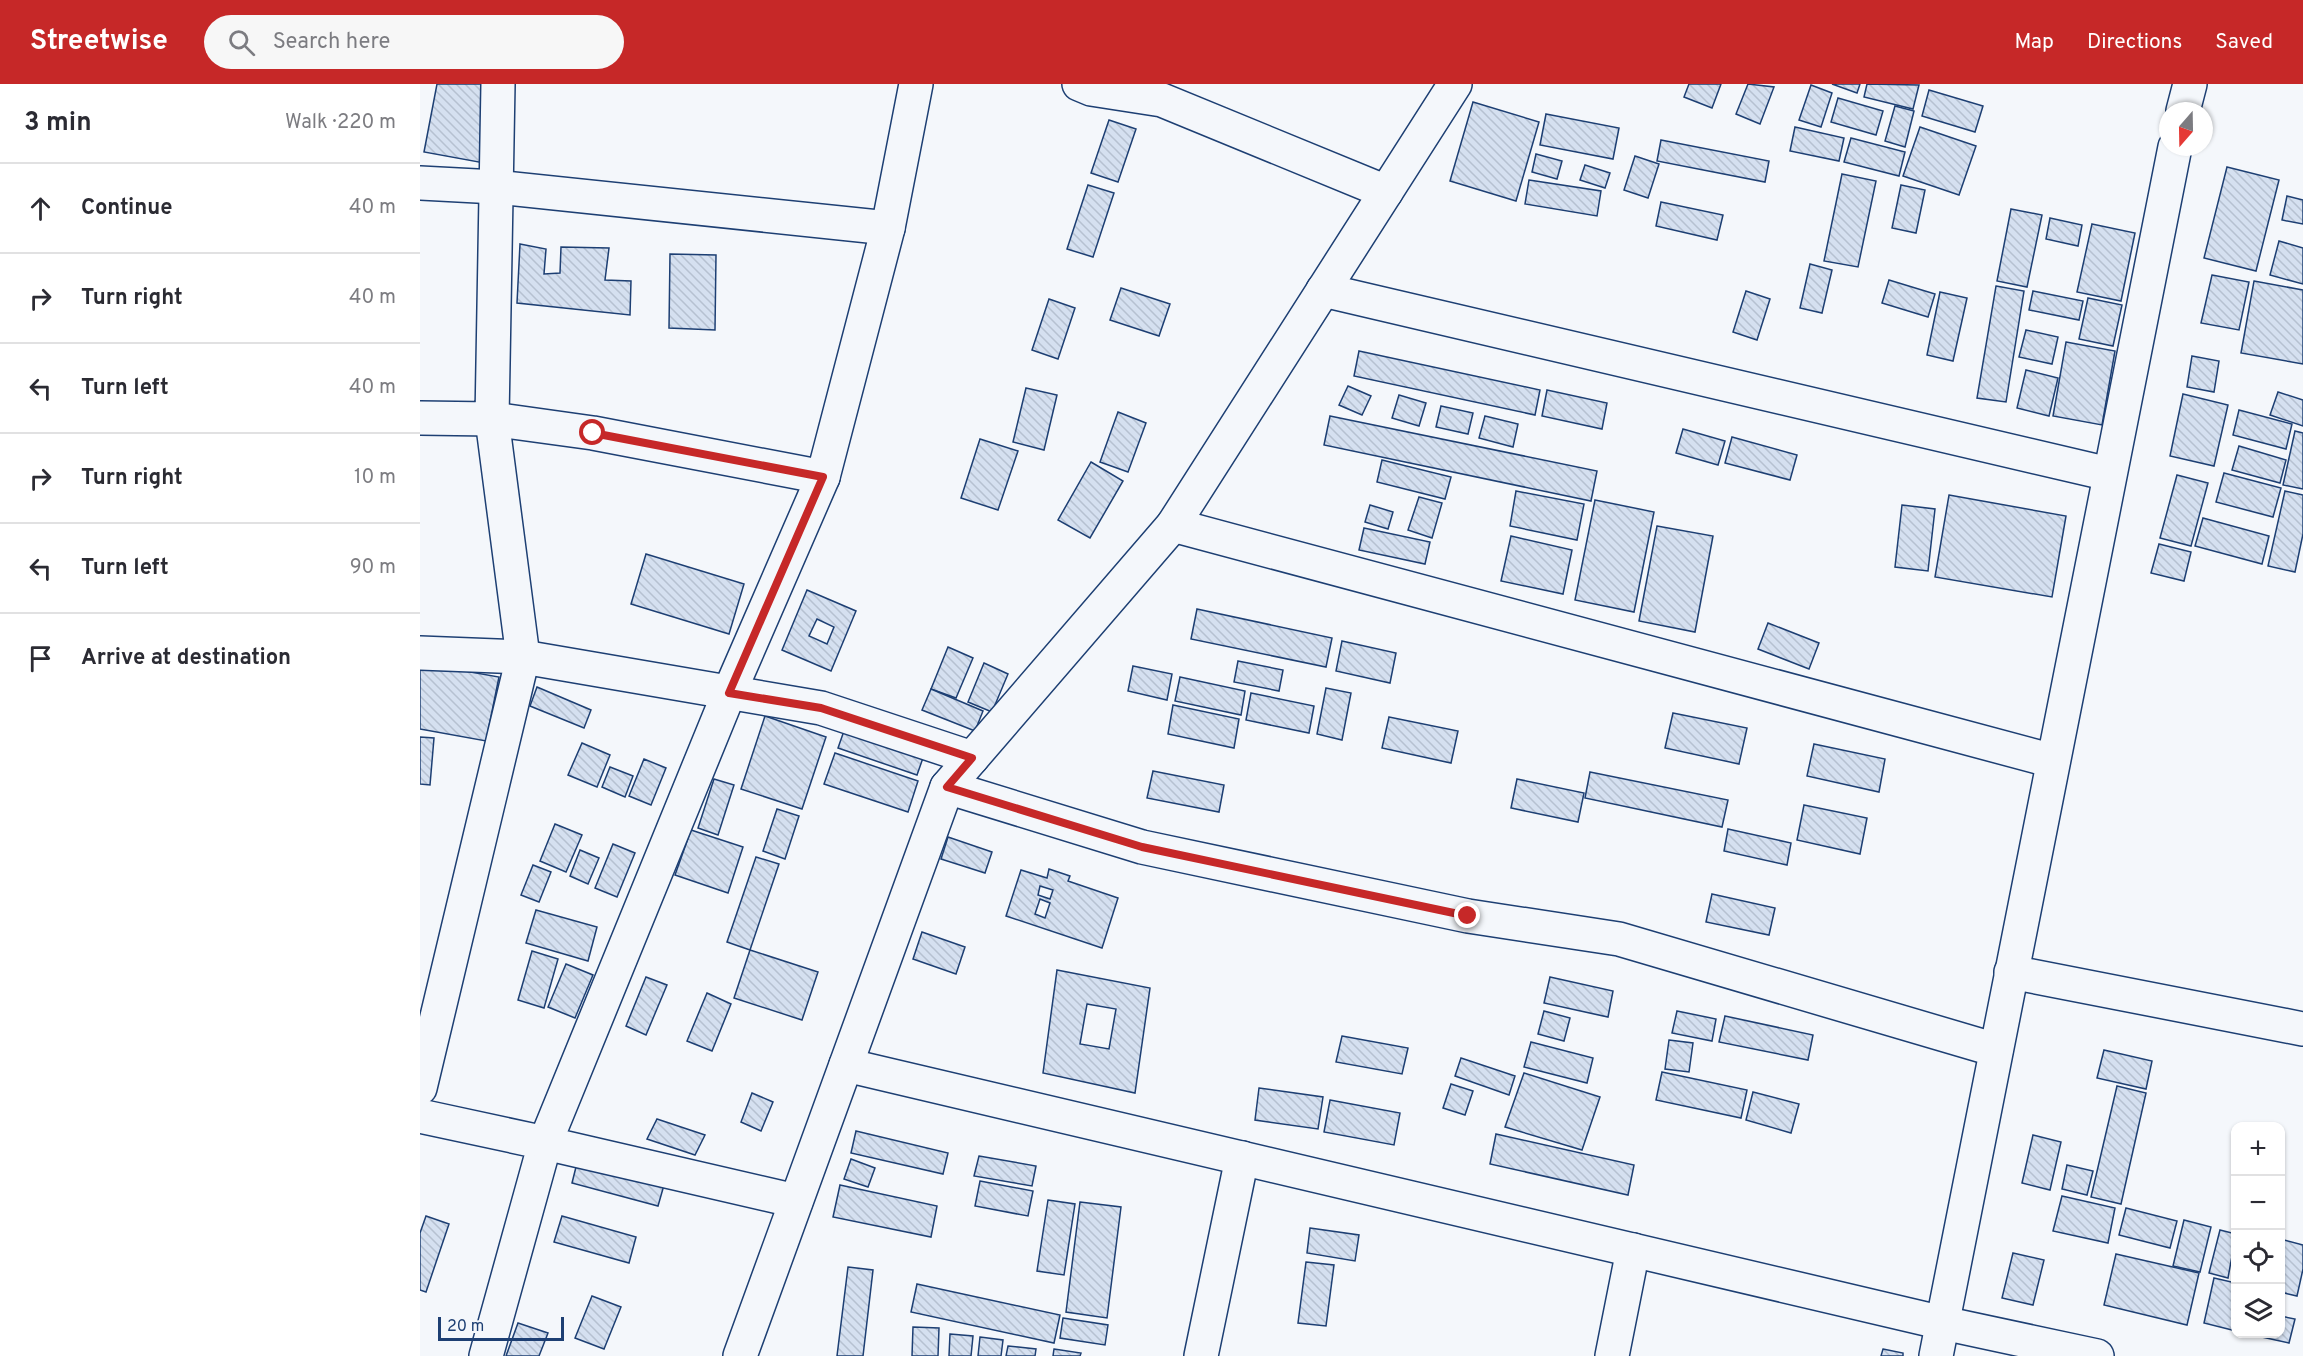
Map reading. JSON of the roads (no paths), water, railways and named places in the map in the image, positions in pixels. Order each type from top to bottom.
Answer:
[{"type":"street","points":[[420,1088],[523,657],[492,419],[498,84]]},
{"type":"street","points":[[486,1356],[545,1143],[729,693],[823,477],[888,228],[916,84]]},
{"type":"street","points":[[1079,84],[1091,89],[1162,100],[1386,192]]},
{"type":"street","points":[[740,1356],[947,787],[1173,525],[1455,84]]},
{"type":"street","points":[[1936,1356],[2173,156]]},
{"type":"street","points":[[420,183],[496,187],[888,228]]},
{"type":"street","points":[[1323,290],[2109,474]]},
{"type":"street","points":[[420,418],[492,419],[593,433],[823,477]]},
{"type":"street","points":[[1173,525],[2053,761]]},
{"type":"street","points":[[420,653],[523,657],[821,708],[972,758]]},
{"type":"street","points":[[947,787],[1142,847],[1468,916],[1619,939],[1996,1050]]},
{"type":"street","points":[[2011,972],[2303,1029]]},
{"type":"street","points":[[846,1065],[1943,1323],[2097,1356]]},
{"type":"street","points":[[420,1116],[796,1201]]},
{"type":"street","points":[[1202,1356],[1242,1158]]},
{"type":"street","points":[[1612,1356],[1633,1250]]}]
